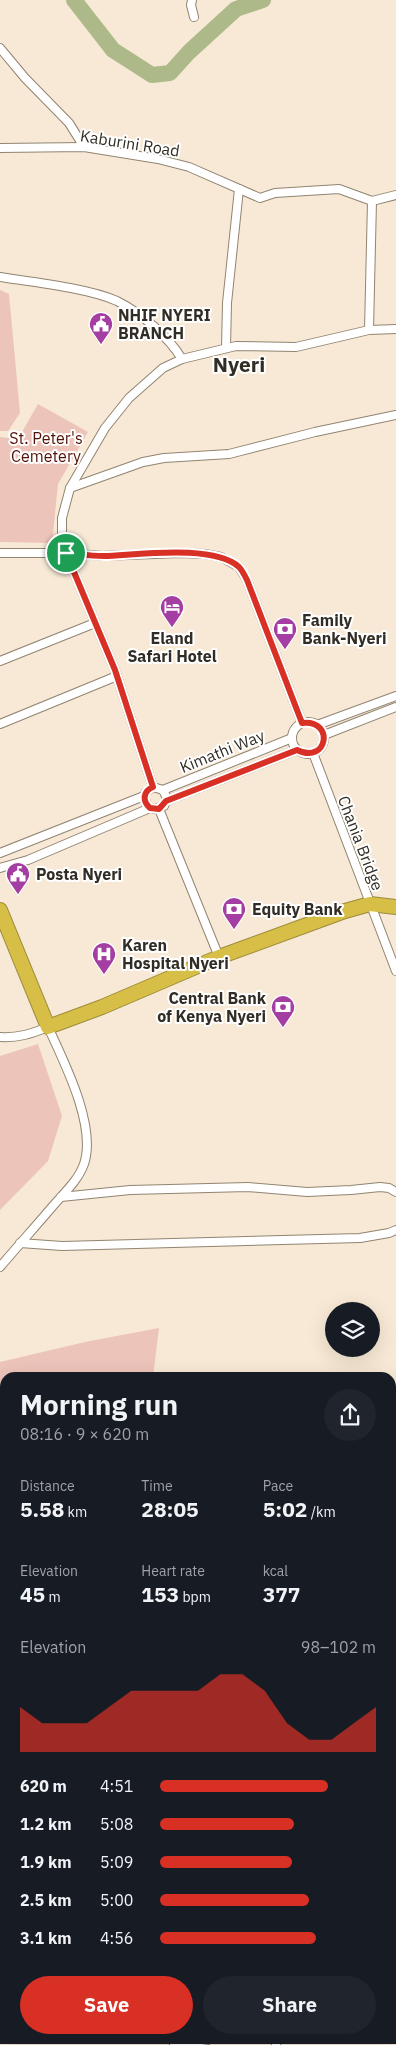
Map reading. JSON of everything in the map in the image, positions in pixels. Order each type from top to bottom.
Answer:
[{"type":"highway","points":[[0,910],[48,1027],[102,1007],[219,957],[345,911],[370,904],[396,907]]},
{"type":"street","points":[[192,0],[191,5],[194,18]]},
{"type":"street","points":[[0,48],[25,78],[70,123],[84,147]]},
{"type":"street","name":"Kaburini Road","points":[[0,148],[84,147],[158,159],[189,167],[260,198],[275,193],[338,189],[372,201]]},
{"type":"street","points":[[226,348],[226,303],[239,189]]},
{"type":"street","points":[[369,330],[372,201],[396,195]]},
{"type":"street","points":[[0,277],[91,293],[116,301],[159,330],[174,346],[182,359]]},
{"type":"street","points":[[153,787],[117,676],[66,553],[62,532],[62,518],[70,488],[105,428],[129,398],[163,368],[182,359],[236,346],[296,347],[369,330],[396,329]]},
{"type":"street","points":[[70,488],[143,462],[164,458],[229,454],[315,432],[396,415]]},
{"type":"street","points":[[0,553],[66,553],[102,556],[205,554],[221,557],[239,567],[247,580],[302,723]]},
{"type":"street","points":[[0,661],[95,623]]},
{"type":"street","points":[[0,724],[117,676]]},
{"type":"street","points":[[317,725],[396,696]]},
{"type":"street","points":[[324,735],[396,707]]},
{"type":"street","points":[[309,722],[317,725],[324,735],[323,744],[313,754],[304,754],[297,750],[292,738],[295,729],[302,723],[309,722]]},
{"type":"street","name":"Kimathi Way","points":[[163,790],[292,738]]},
{"type":"street","name":"Kimathi Way","points":[[166,801],[297,750]]},
{"type":"street","name":"Chania Bridge","points":[[313,754],[396,971]]},
{"type":"street","points":[[0,853],[144,796],[153,787],[163,790],[166,795],[166,801],[159,809]]},
{"type":"street","points":[[144,796],[145,803],[150,808]]},
{"type":"street","points":[[0,868],[28,860],[150,808],[159,809]]},
{"type":"street","points":[[159,809],[219,957]]},
{"type":"street","points":[[0,1036],[16,1037],[30,1035],[48,1027],[83,1112],[86,1140],[84,1165],[73,1183],[0,1267]]},
{"type":"street","points":[[61,1197],[130,1190],[238,1188],[307,1192],[380,1187],[389,1188],[396,1192]]},
{"type":"street","points":[[20,1243],[62,1246],[350,1238],[389,1233],[396,1230]]},
{"type":"green space","points":[[0,290],[9,294],[20,413],[8,431],[0,431]]},
{"type":"green space","name":"St. Peter's Cemetery","points":[[38,404],[88,432],[58,484],[52,543],[0,542],[0,437],[18,439]]},
{"type":"green space","points":[[38,1044],[62,1116],[48,1161],[0,1210],[0,1056]]},
{"type":"green space","points":[[159,1328],[154,1372],[0,1372],[0,1362],[85,1342]]},
{"type":"waterway","points":[[74,0],[113,50],[152,75],[170,73],[189,52],[236,9],[263,0]]},
{"type":"place","name":"NHIF NYERI BRANCH","points":[[101,345]]},
{"type":"place","name":"Eland Safari Hotel","points":[[172,628]]},
{"type":"place","name":"Family Bank-Nyeri","points":[[285,650]]},
{"type":"place","name":"Posta Nyeri","points":[[18,895]]},
{"type":"place","name":"Equity Bank","points":[[234,930]]},
{"type":"place","name":"Karen Hospital Nyeri","points":[[104,975]]},
{"type":"place","name":"Central Bank of Kenya Nyeri","points":[[283,1028]]},
{"type":"district","name":"Nyeri","points":[[239,364]]},
{"type":"route","points":[[66,553],[102,556],[205,554],[221,557],[239,567],[247,580],[302,723],[309,722],[317,725],[324,735],[323,744],[320,748],[313,754],[304,754],[297,750],[166,801],[164,806],[159,809],[147,806],[144,796],[153,787],[115,670],[66,553]]}]
